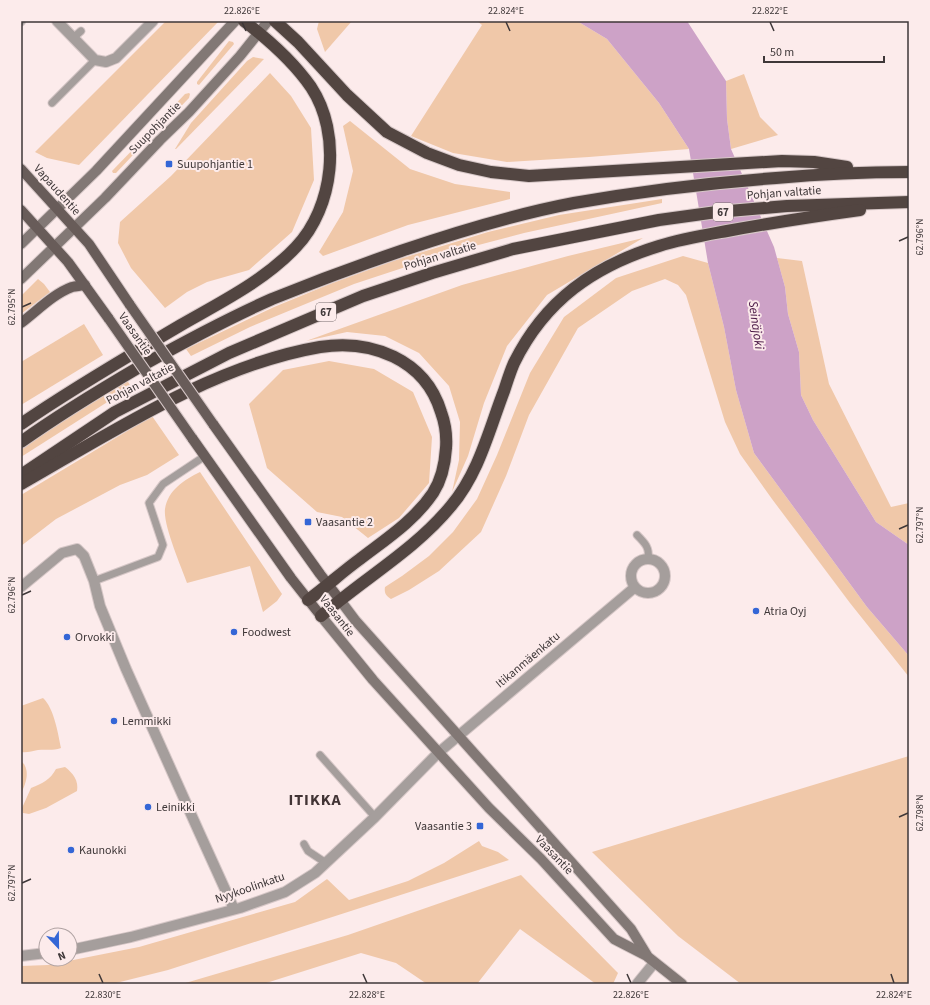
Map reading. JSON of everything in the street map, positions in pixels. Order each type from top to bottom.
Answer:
[{"type":"highway","points":[[21,424],[101,372],[228,298],[274,268],[297,246],[312,225],[326,195],[331,167],[329,138],[322,112],[312,88],[296,68],[259,32],[244,21]]},
{"type":"highway","points":[[275,21],[298,42],[348,95],[387,132],[427,153],[459,165],[491,172],[529,176],[782,161],[814,162],[872,172]]},
{"type":"highway","name":"Pohjan valtatie","points":[[21,442],[102,389],[190,338],[270,300],[342,271],[427,242],[494,222],[573,204],[657,190],[724,182],[821,174],[909,172]]},
{"type":"highway","points":[[321,616],[432,527],[452,505],[468,482],[483,451],[514,364],[532,333],[550,308],[568,292],[590,276],[624,259],[660,246],[691,238],[791,220],[909,202]]},
{"type":"highway","name":"Pohjan valtatie","points":[[21,475],[115,412],[229,353],[363,296],[432,272],[513,249],[659,220],[717,212],[787,206],[909,202]]},
{"type":"highway","points":[[21,484],[145,413],[212,380],[248,366],[283,354],[322,347],[353,345],[381,351],[405,362],[426,381],[438,400],[444,420],[447,439],[444,469],[434,492],[418,513],[399,530],[308,600]]},
{"type":"main road","name":"Suupohjantie","points":[[21,244],[96,170],[235,21]]},
{"type":"main road","name":"Suupohjantie","points":[[21,279],[189,112],[240,56],[268,21]]},
{"type":"main road","name":"Vapaudentie","points":[[21,169],[74,228]]},
{"type":"main road","points":[[21,210],[54,247]]},
{"type":"main road","name":"Vaasantie","points":[[74,228],[89,244],[213,424],[355,620],[631,929],[652,960]]},
{"type":"main road","name":"Vaasantie","points":[[54,247],[68,262],[308,600],[368,674],[488,808],[541,859],[614,938],[652,960],[682,984]]},
{"type":"main road","points":[[21,323],[62,292],[73,287],[84,285]]},
{"type":"street","points":[[57,21],[77,35],[95,60],[106,62],[116,58],[153,21]]},
{"type":"street","points":[[21,587],[62,553],[77,549],[84,556],[94,581],[100,606],[126,669],[234,909]]},
{"type":"street","points":[[648,559],[654,560],[665,573],[663,584],[655,592],[644,594],[634,588],[631,583],[631,572],[637,562],[648,559]]},
{"type":"street","name":"Itikanmäenkatu","points":[[438,753],[634,588]]},
{"type":"street","name":"Nyykoolinkatu","points":[[78,948],[131,938],[234,909],[285,892],[315,873],[375,817],[438,753]]},
{"type":"street","points":[[21,956],[38,954]]},
{"type":"street","points":[[637,984],[652,960]]},
{"type":"lane","points":[[52,103],[95,60]]},
{"type":"lane","points":[[94,581],[158,557],[163,545],[150,503],[163,484],[205,456]]},
{"type":"lane","points":[[637,535],[647,546],[649,553],[648,559]]},
{"type":"lane","points":[[320,755],[375,817]]},
{"type":"lane","points":[[304,844],[308,851],[326,863]]},
{"type":"shaded area","points":[[166,21],[219,21],[79,165],[47,158],[35,152]]},
{"type":"shaded area","points":[[319,21],[352,21],[325,52],[317,29]]},
{"type":"shaded area","points":[[477,21],[577,21],[607,39],[659,103],[689,149],[507,162],[453,153],[411,136],[482,25]]},
{"type":"shaded area","points":[[229,41],[233,42],[234,44],[199,85],[197,84],[197,82]]},
{"type":"shaded area","points":[[253,57],[264,59],[175,149],[191,123],[247,61]]},
{"type":"shaded area","points":[[270,73],[291,96],[311,128],[314,180],[292,232],[249,270],[207,282],[187,292],[165,308],[131,268],[118,243],[120,222],[171,176]]},
{"type":"shaded area","points":[[744,74],[760,117],[778,135],[731,149],[727,119],[726,81]]},
{"type":"shaded area","points":[[189,93],[189,98],[158,130],[155,129],[154,127],[185,94]]},
{"type":"shaded area","points":[[350,121],[410,169],[455,184],[510,192],[510,199],[408,225],[323,256],[319,252],[343,212],[353,171],[343,126]]},
{"type":"shaded area","points":[[146,136],[149,136],[149,138],[116,173],[113,173],[112,171]]},
{"type":"shaded area","points":[[662,199],[662,203],[524,233],[448,253],[354,284],[250,327],[191,356],[186,349],[274,307],[330,284],[393,261],[488,232],[559,215]]},
{"type":"shaded area","points":[[643,238],[547,295],[507,346],[484,403],[468,456],[452,492],[459,460],[460,422],[449,386],[419,353],[385,336],[347,332],[306,341],[462,285],[568,256]]},
{"type":"shaded area","points":[[683,256],[708,263],[724,327],[736,390],[754,453],[867,607],[909,656],[909,677],[850,603],[740,454],[725,422],[686,295],[678,285],[665,279],[632,291],[578,328],[529,415],[506,476],[481,532],[439,571],[409,590],[391,599],[386,594],[385,587],[429,556],[453,532],[477,499],[497,455],[530,373],[564,317],[616,278]]},
{"type":"shaded area","points":[[777,258],[802,261],[829,384],[891,507],[909,503],[909,545],[876,522],[813,420],[801,395],[799,352],[788,314],[785,287]]},
{"type":"shaded area","points":[[38,279],[50,292],[21,314],[21,296]]},
{"type":"shaded area","points":[[84,324],[103,355],[21,405],[21,362]]},
{"type":"shaded area","points":[[329,361],[374,369],[413,392],[432,437],[429,483],[399,518],[368,538],[342,517],[317,512],[267,468],[249,404],[283,370]]},
{"type":"shaded area","points":[[127,380],[131,387],[21,457],[21,447]]},
{"type":"shaded area","points":[[152,416],[179,455],[147,475],[120,485],[56,519],[21,546],[21,495]]},
{"type":"shaded area","points":[[200,472],[282,594],[277,601],[263,612],[250,566],[187,583],[167,525],[165,509],[169,496],[173,491],[188,478]]},
{"type":"shaded area","points":[[43,698],[47,702],[53,714],[61,748],[21,752],[21,706]]},
{"type":"shaded area","points":[[909,756],[909,984],[741,984],[678,936],[592,852]]},
{"type":"shaded area","points":[[21,761],[26,768],[27,777],[21,793]]},
{"type":"shaded area","points":[[65,767],[75,778],[77,791],[46,808],[29,814],[23,813],[22,808],[31,788],[46,781],[56,769]]},
{"type":"shaded area","points":[[479,841],[482,846],[498,852],[509,860],[168,970],[112,984],[21,984],[21,966],[78,967],[78,959],[139,947],[295,902],[327,879],[349,900],[408,881],[444,863]]},
{"type":"shaded area","points":[[521,875],[618,973],[613,984],[596,984],[520,929],[477,984],[427,984],[396,963],[361,953],[263,984],[182,984],[348,935]]},
{"type":"water","name":"Seinäjoki","points":[[577,21],[687,21],[726,81],[727,119],[731,149],[774,247],[785,287],[788,314],[799,352],[801,395],[813,420],[876,522],[909,545],[909,656],[867,607],[754,453],[736,390],[724,327],[708,263],[689,149],[659,103],[607,39]]},
{"type":"place","name":"Suupohjantie 1","points":[[169,164]]},
{"type":"place","name":"Vaasantie 2","points":[[308,522]]},
{"type":"place","name":"Atria Oyj","points":[[756,611]]},
{"type":"place","name":"Foodwest","points":[[234,632]]},
{"type":"place","name":"Orvokki","points":[[67,637]]},
{"type":"place","name":"Lemmikki","points":[[114,721]]},
{"type":"place","name":"Leinikki","points":[[148,807]]},
{"type":"place","name":"Vaasantie 3","points":[[480,826]]},
{"type":"place","name":"Kaunokki","points":[[71,850]]},
{"type":"district","name":"ITIKKA","points":[[315,800]]}]
